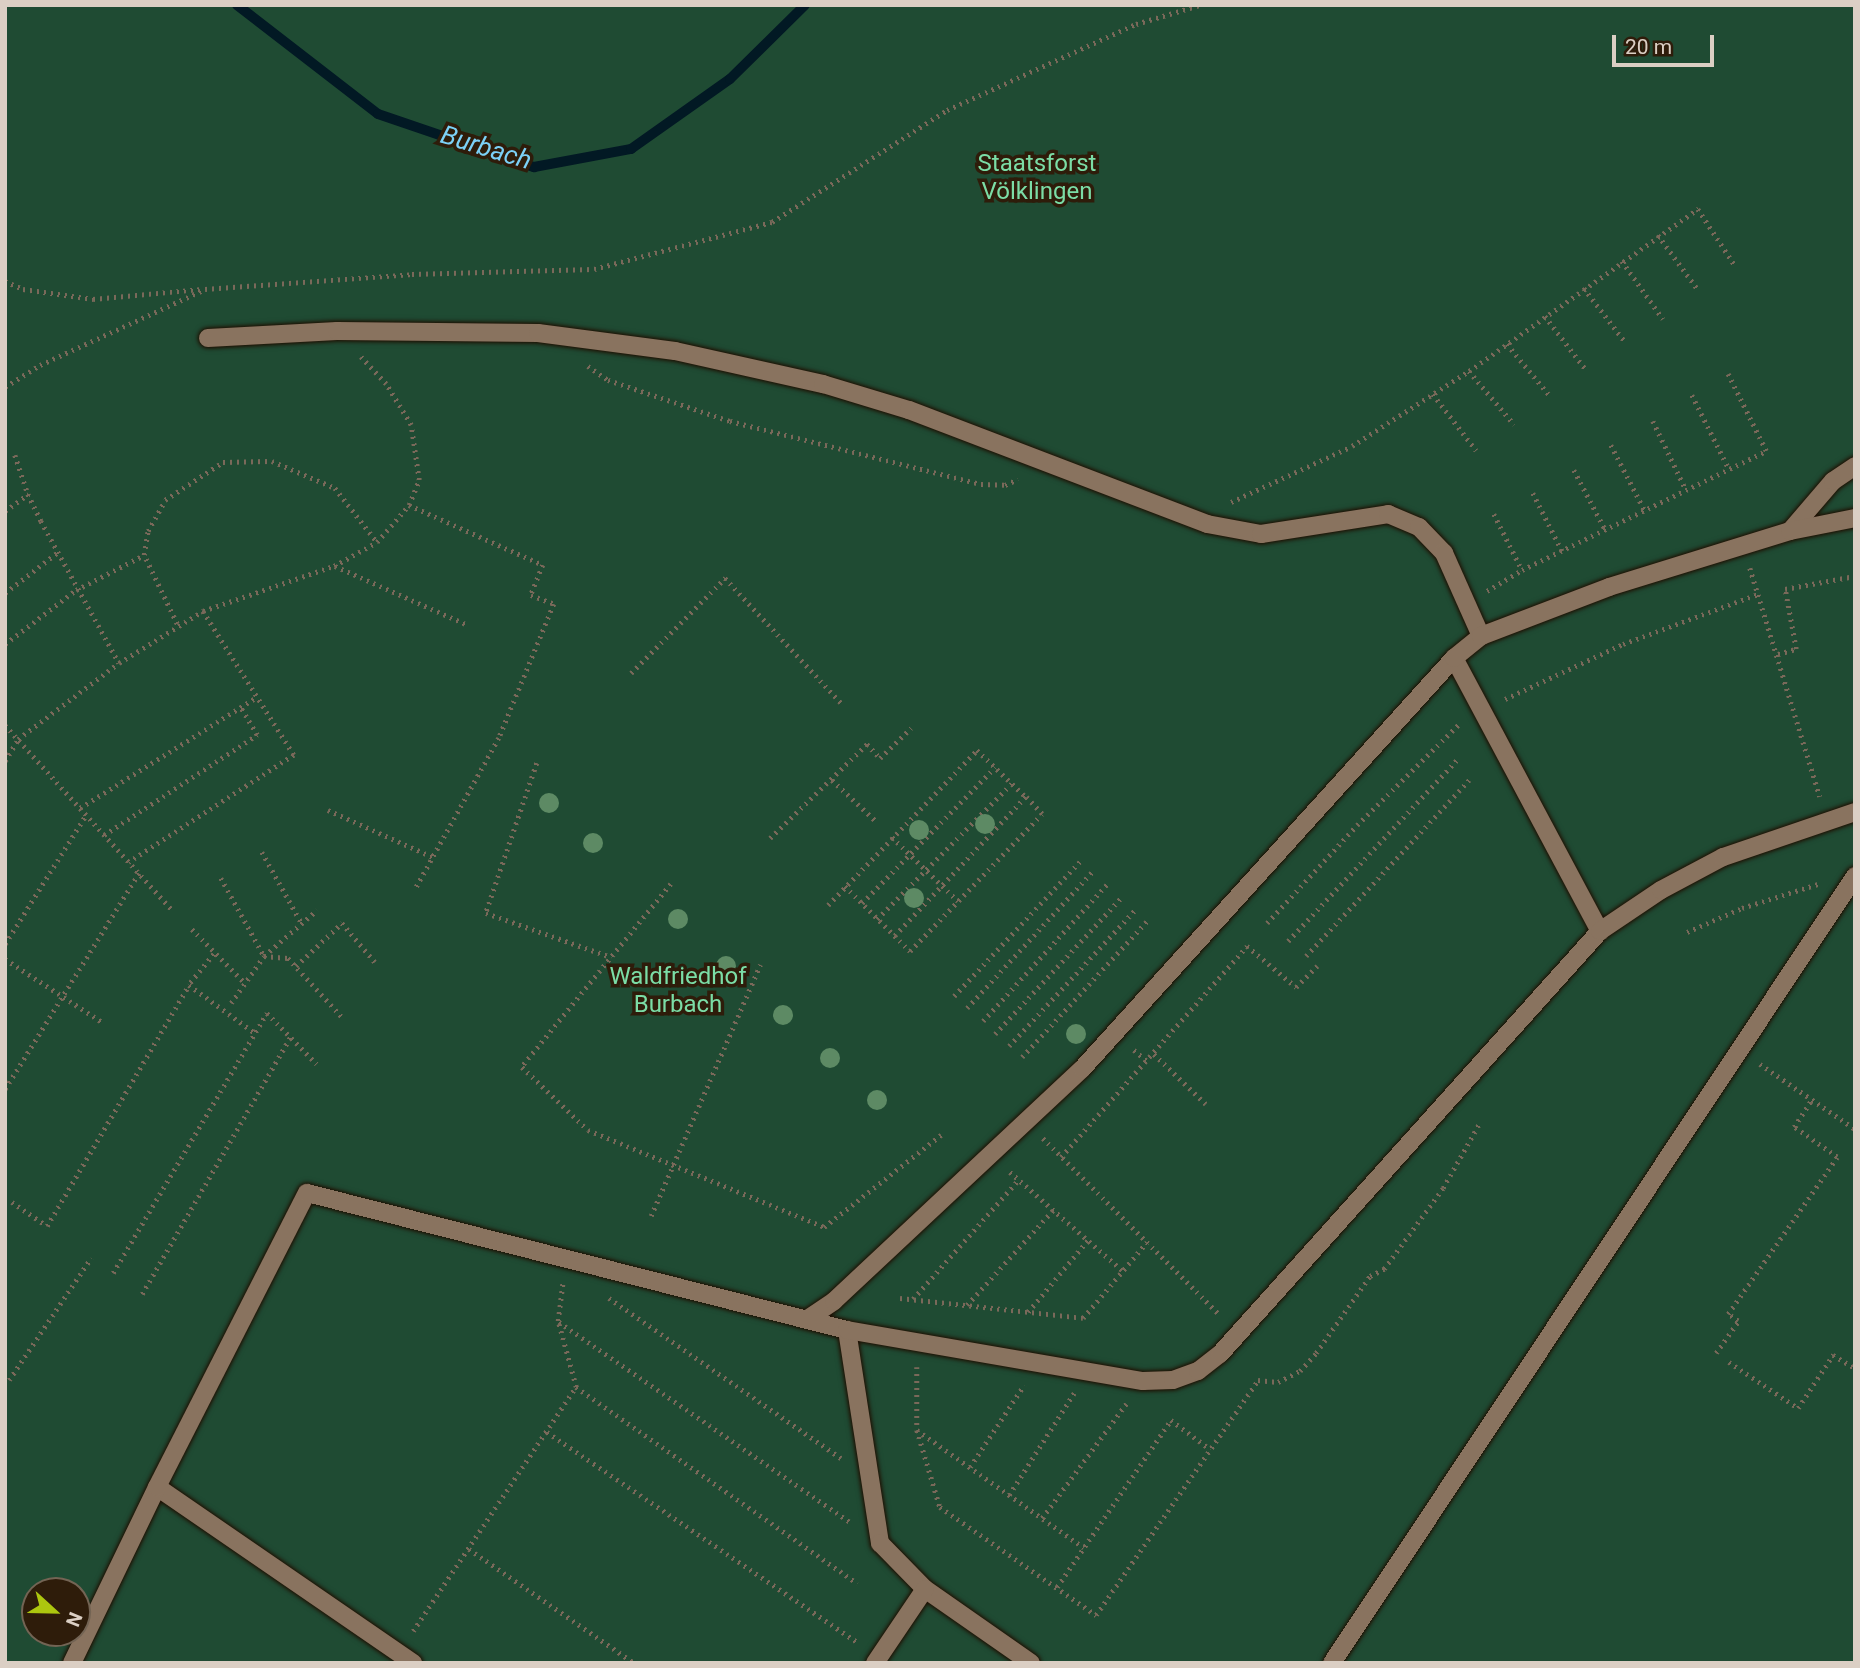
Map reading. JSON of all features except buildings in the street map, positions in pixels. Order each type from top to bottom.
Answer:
[{"type":"lane","points":[[208,338],[337,331],[538,333],[675,351],[836,387],[921,414],[1207,524],[1261,534],[1388,514],[1419,527],[1444,552],[1481,636]]},
{"type":"lane","points":[[1790,531],[1833,481],[1855,466]]},
{"type":"lane","points":[[809,1318],[834,1301],[1082,1069],[1235,896],[1454,658],[1481,636],[1586,594],[1790,531],[1855,518]]},
{"type":"lane","points":[[1454,658],[1487,703],[1600,931]]},
{"type":"lane","points":[[72,1663],[157,1487],[307,1194],[809,1318],[847,1330],[1143,1381],[1172,1380],[1198,1371],[1220,1354],[1600,931],[1661,890],[1723,858],[1855,812]]},
{"type":"lane","points":[[1332,1663],[1855,876]]},
{"type":"lane","points":[[847,1330],[880,1543],[925,1589],[1031,1663]]},
{"type":"lane","points":[[157,1487],[405,1658]]},
{"type":"lane","points":[[877,1660],[925,1589]]},
{"type":"path","points":[[5,281],[23,289],[93,299],[412,274],[594,269],[772,222],[947,110],[1136,24],[1200,5]]},
{"type":"path","points":[[1207,524],[1229,503],[1352,446],[1469,371],[1658,234],[1698,209],[1736,267]]},
{"type":"path","points":[[1658,234],[1699,291]]},
{"type":"path","points":[[1622,261],[1663,319]]},
{"type":"path","points":[[1584,288],[1626,343]]},
{"type":"path","points":[[5,387],[40,365],[205,289]]},
{"type":"path","points":[[1545,316],[1587,371]]},
{"type":"path","points":[[5,761],[18,740],[119,663],[177,624],[202,611],[334,566],[377,542],[409,505],[419,480],[411,425],[386,384],[337,331]]},
{"type":"path","points":[[1507,344],[1551,397]]},
{"type":"path","points":[[578,360],[608,380],[730,421],[981,484],[1005,485],[1051,464]]},
{"type":"path","points":[[1469,371],[1514,424]]},
{"type":"path","points":[[1468,603],[1522,570],[1766,451],[1728,374]]},
{"type":"path","points":[[1433,394],[1475,450]]},
{"type":"path","points":[[1692,395],[1729,469]]},
{"type":"path","points":[[1653,421],[1686,490]]},
{"type":"path","points":[[1611,445],[1644,511]]},
{"type":"path","points":[[15,455],[27,494],[76,590],[119,663]]},
{"type":"path","points":[[177,624],[144,555],[148,531],[165,500],[223,462],[272,461],[335,488],[377,542]]},
{"type":"path","points":[[1574,470],[1606,531]]},
{"type":"path","points":[[1533,493],[1562,551]]},
{"type":"path","points":[[5,511],[27,494]]},
{"type":"path","points":[[409,505],[543,565],[531,595],[555,604],[499,738],[416,888]]},
{"type":"path","points":[[1494,514],[1522,570]]},
{"type":"path","points":[[1743,547],[1828,821]]},
{"type":"path","points":[[5,593],[58,552]]},
{"type":"path","points":[[5,644],[76,590],[144,555]]},
{"type":"path","points":[[334,566],[466,624]]},
{"type":"path","points":[[1778,654],[1796,649],[1784,589],[1855,576]]},
{"type":"path","points":[[631,673],[725,578],[842,704]]},
{"type":"path","points":[[1267,923],[1357,825],[1487,703],[1623,644],[1758,594]]},
{"type":"path","points":[[129,862],[294,755],[202,611]]},
{"type":"path","points":[[80,808],[257,697]]},
{"type":"path","points":[[104,835],[257,735],[240,708]]},
{"type":"path","points":[[5,725],[171,909]]},
{"type":"path","points":[[770,838],[867,744],[880,758],[911,728]]},
{"type":"path","points":[[828,905],[845,886],[892,837],[977,750],[1042,814],[910,951],[845,886]]},
{"type":"path","points":[[1287,941],[1458,759]]},
{"type":"path","points":[[537,763],[486,913],[611,957]]},
{"type":"path","points":[[862,903],[995,767]]},
{"type":"path","points":[[832,780],[876,821]]},
{"type":"path","points":[[1306,956],[1469,780]]},
{"type":"path","points":[[877,919],[1012,783]]},
{"type":"path","points":[[895,936],[1026,797]]},
{"type":"path","points":[[328,810],[433,857]]},
{"type":"path","points":[[5,944],[86,815]]},
{"type":"path","points":[[892,837],[958,901]]},
{"type":"path","points":[[262,852],[301,922]]},
{"type":"path","points":[[954,996],[1082,859]]},
{"type":"path","points":[[967,1008],[1094,870]]},
{"type":"path","points":[[5,1089],[139,873]]},
{"type":"path","points":[[221,877],[264,956]]},
{"type":"path","points":[[1688,932],[1742,908],[1830,881]]},
{"type":"path","points":[[984,1021],[1108,883]]},
{"type":"path","points":[[671,884],[522,1067],[588,1130],[675,1163],[824,1227],[941,1135]]},
{"type":"path","points":[[995,1034],[1123,896]]},
{"type":"path","points":[[1009,1046],[1136,909]]},
{"type":"path","points":[[230,1003],[264,956],[317,910]]},
{"type":"path","points":[[1022,1058],[1149,920]]},
{"type":"path","points":[[296,966],[342,923],[374,962]]},
{"type":"path","points":[[192,929],[244,982]]},
{"type":"path","points":[[1061,1157],[1247,946],[1296,987],[1317,966]]},
{"type":"path","points":[[12,1202],[47,1226],[188,985],[214,954]]},
{"type":"path","points":[[264,956],[288,958],[343,1018]]},
{"type":"path","points":[[5,959],[103,1022]]},
{"type":"path","points":[[651,1216],[760,965]]},
{"type":"path","points":[[188,985],[255,1033]]},
{"type":"path","points":[[113,1273],[267,1013],[317,1064]]},
{"type":"path","points":[[142,1294],[290,1036]]},
{"type":"path","points":[[1130,1047],[1147,1061]]},
{"type":"path","points":[[1739,1050],[1855,1129]]},
{"type":"path","points":[[1154,1054],[1206,1104]]},
{"type":"path","points":[[1716,1353],[1738,1321],[1728,1314],[1837,1157],[1794,1127],[1812,1099]]},
{"type":"path","points":[[1027,1123],[1239,1334]]},
{"type":"path","points":[[916,1342],[917,1430],[940,1507],[1096,1615],[1258,1380],[1278,1382],[1300,1371],[1316,1353],[1370,1276],[1384,1269],[1443,1188],[1479,1124]]},
{"type":"path","points":[[991,1156],[1123,1270]]},
{"type":"path","points":[[913,1299],[1019,1180]]},
{"type":"path","points":[[967,1305],[1053,1210]]},
{"type":"path","points":[[1028,1312],[1088,1240]]},
{"type":"path","points":[[900,1298],[1083,1318],[1147,1242]]},
{"type":"path","points":[[566,1257],[558,1321],[576,1387],[857,1583]]},
{"type":"path","points":[[9,1380],[91,1258]]},
{"type":"path","points":[[599,1291],[870,1477]]},
{"type":"path","points":[[558,1321],[857,1527]]},
{"type":"path","points":[[1729,1362],[1798,1408],[1833,1354],[1855,1368]]},
{"type":"path","points":[[970,1467],[1024,1384],[1033,1362]]},
{"type":"path","points":[[1009,1495],[1076,1390],[1083,1370]]},
{"type":"path","points":[[1042,1518],[1143,1381]]},
{"type":"path","points":[[405,1658],[469,1549],[576,1387]]},
{"type":"path","points":[[1057,1587],[1171,1420],[1210,1449]]},
{"type":"path","points":[[917,1430],[1084,1548]]},
{"type":"path","points":[[547,1432],[877,1660]]},
{"type":"path","points":[[469,1549],[634,1663]]},
{"type":"green space","name":"Waldfriedhof Burbach","points":[[5,5],[1855,5],[1855,1663],[5,1663]]},
{"type":"waterway","name":"Burbach","points":[[237,5],[378,114],[534,167],[631,149],[730,79],[805,5]]},
{"type":"park label","name":"Staatsforst Völklingen","points":[[1037,178]]}]
